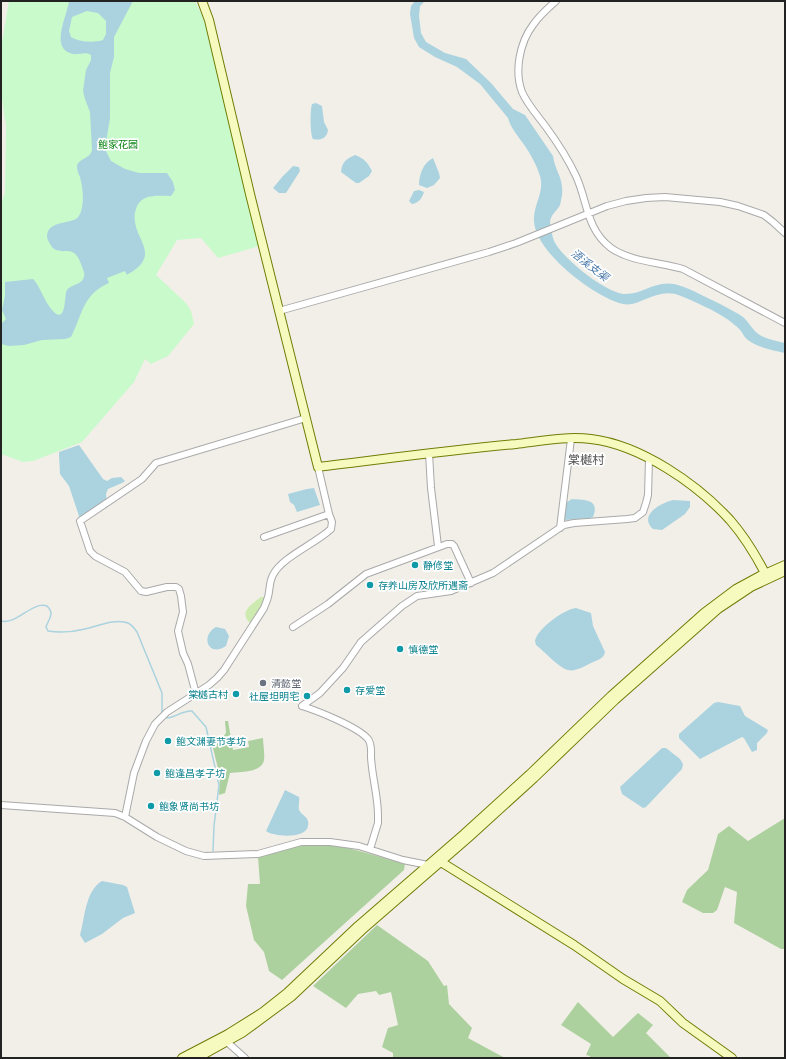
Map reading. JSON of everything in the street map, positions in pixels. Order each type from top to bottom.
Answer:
[{"type":"main road","points":[[202,1],[209,20],[318,467],[490,446],[585,438],[607,442],[649,459],[682,479],[721,511],[743,536],[765,573]]},
{"type":"main road","points":[[182,1058],[228,1034],[275,1002],[299,982],[358,926],[530,774],[611,696],[704,613],[736,589],[765,573],[785,565]]},
{"type":"main road","points":[[197,1058],[227,1042],[291,997],[362,930],[441,862],[534,778],[615,700],[708,617],[739,594],[762,581],[785,571]]},
{"type":"main road","points":[[441,862],[574,945],[623,979],[660,1001],[683,1023],[732,1058]]},
{"type":"street","points":[[556,1],[533,24],[523,44],[520,62],[520,80],[525,97],[552,135],[575,175],[584,198],[587,214],[593,227],[607,244],[620,253],[632,258],[683,269],[785,323]]},
{"type":"street","points":[[279,311],[489,252],[616,203],[646,198],[665,197],[720,202],[738,206],[764,215],[785,233]]},
{"type":"street","points":[[196,694],[178,630],[183,612],[179,589],[176,587],[167,587],[146,592],[141,591],[125,572],[95,556],[90,551],[80,521],[142,479],[156,463],[306,418]]},
{"type":"street","points":[[560,528],[571,439]]},
{"type":"street","points":[[429,453],[431,488],[438,546]]},
{"type":"street","points":[[370,849],[378,823],[378,815],[370,743],[367,738],[356,730],[313,709],[302,706],[320,693],[343,668],[361,642],[402,606],[417,596],[451,591],[493,573],[564,525],[637,517],[643,512],[647,499],[649,459]]},
{"type":"street","points":[[126,817],[134,773],[152,728],[163,715],[212,683],[224,670],[264,608],[268,598],[270,580],[278,568],[331,529],[332,522],[318,467]]},
{"type":"street","points":[[264,537],[329,514]]},
{"type":"street","points":[[293,627],[328,604],[366,574],[438,546],[450,544],[454,546],[471,583]]},
{"type":"street","points":[[1,805],[110,812],[126,817],[157,837],[186,851],[204,856],[258,854],[308,841],[338,842],[428,865]]},
{"type":"street","points":[[227,1042],[245,1058]]},
{"type":"green space","name":"鲍家花园","points":[[9,1],[195,1],[207,30],[259,246],[218,258],[201,238],[177,240],[156,275],[186,303],[191,311],[194,324],[168,356],[151,364],[145,359],[134,382],[82,442],[33,461],[23,462],[1,454],[1,204],[5,193],[6,126],[1,92],[1,48]]},
{"type":"green space","points":[[261,597],[266,597],[263,605],[250,623],[245,615],[246,612],[250,605]]},
{"type":"green space","points":[[225,721],[228,721],[233,750],[249,747],[248,741],[263,738],[264,760],[255,770],[230,773],[225,793],[219,795],[220,777],[213,748],[226,733]]},
{"type":"green space","points":[[785,818],[785,949],[781,949],[734,923],[737,892],[725,887],[717,910],[713,913],[703,913],[682,902],[687,890],[708,870],[718,834],[729,826],[748,841]]},
{"type":"green space","points":[[307,844],[332,845],[369,853],[405,864],[404,870],[282,980],[269,971],[264,952],[254,940],[246,906],[248,884],[260,884],[258,857]]},
{"type":"green space","points":[[377,925],[428,961],[444,986],[447,985],[449,1004],[472,1028],[468,1038],[505,1058],[393,1058],[393,1053],[382,1047],[388,1028],[398,1025],[391,992],[379,995],[376,991],[358,994],[346,1008],[313,986]]},
{"type":"green space","points":[[578,1002],[613,1037],[638,1013],[653,1025],[646,1033],[671,1058],[590,1058],[590,1056],[586,1055],[591,1044],[561,1025]]},
{"type":"water","points":[[69,1],[133,1],[114,37],[114,57],[110,73],[110,118],[106,151],[111,161],[125,169],[139,173],[167,173],[173,182],[175,190],[171,196],[150,196],[138,204],[135,223],[144,248],[144,259],[137,268],[127,275],[125,271],[107,278],[109,283],[93,293],[88,299],[71,337],[9,346],[1,344],[1,324],[6,319],[2,310],[5,296],[5,282],[33,279],[52,310],[60,315],[63,312],[67,290],[81,282],[84,276],[84,272],[76,254],[56,250],[50,244],[47,236],[48,231],[52,227],[72,221],[79,216],[82,207],[83,191],[77,165],[91,153],[92,150],[90,112],[83,91],[86,70],[91,60],[91,55],[87,53],[73,54],[66,51],[62,46],[61,32]],"holes":[[[87,11],[98,13],[106,21],[106,34],[103,40],[86,42],[71,37],[69,31],[72,17]]]},
{"type":"water","points":[[415,1],[425,1],[420,6],[419,16],[421,33],[426,42],[445,53],[466,59],[491,83],[513,109],[525,115],[553,156],[561,179],[562,196],[560,205],[550,220],[552,234],[554,241],[559,248],[575,265],[607,288],[625,294],[666,283],[675,284],[689,289],[740,315],[763,337],[785,343],[785,353],[752,343],[727,319],[710,309],[681,296],[664,294],[636,303],[623,304],[611,300],[597,292],[568,272],[544,246],[537,233],[534,215],[540,193],[541,182],[536,164],[513,129],[508,118],[480,84],[457,67],[435,57],[419,47],[414,38],[410,14],[411,6]]},
{"type":"water","points":[[316,103],[322,106],[324,122],[328,130],[325,137],[319,140],[313,139],[311,128],[311,107],[312,104]]},
{"type":"water","points":[[355,155],[365,161],[372,171],[369,176],[359,183],[356,183],[341,172],[345,161]]},
{"type":"water","points":[[433,158],[440,178],[434,185],[427,188],[419,185],[420,177],[424,166]]},
{"type":"water","points":[[293,166],[299,167],[300,171],[286,193],[279,193],[273,188]]},
{"type":"water","points":[[419,190],[424,192],[420,200],[412,204],[409,201],[414,191]]},
{"type":"water","points":[[79,445],[103,479],[107,481],[112,478],[121,477],[125,481],[108,489],[106,494],[107,502],[80,519],[69,486],[60,474],[59,455],[59,452]]},
{"type":"water","points":[[314,488],[320,505],[297,512],[294,505],[290,502],[288,494]]},
{"type":"water","points":[[572,499],[586,500],[593,504],[595,511],[593,517],[565,520],[564,507],[567,502]]},
{"type":"water","points":[[673,500],[690,501],[690,507],[685,514],[662,530],[653,529],[649,524],[648,519],[650,514],[657,507]]},
{"type":"water","points":[[576,608],[591,613],[593,626],[605,652],[600,659],[580,668],[568,670],[556,663],[536,645],[535,641],[541,631],[552,620],[571,609]]},
{"type":"water","points":[[216,627],[225,629],[229,636],[226,646],[220,649],[211,648],[207,640],[208,635]]},
{"type":"water","points":[[718,702],[740,706],[745,716],[768,730],[757,743],[757,750],[752,752],[742,737],[700,759],[679,738],[679,734],[714,703]]},
{"type":"water","points":[[662,748],[666,748],[680,759],[683,764],[682,769],[646,807],[643,808],[622,794],[620,787]]},
{"type":"water","points":[[285,790],[299,797],[299,810],[308,821],[306,830],[296,835],[276,835],[266,831]]},
{"type":"water","points":[[102,881],[127,887],[135,913],[123,918],[102,934],[85,943],[80,935],[86,905],[96,885]]},
{"type":"waterway","points":[[1,621],[13,620],[41,605],[47,606],[51,611],[51,616],[46,627],[48,631],[76,631],[118,621],[128,623],[137,632],[162,693],[162,714]]},
{"type":"waterway","points":[[163,717],[170,718],[184,712],[192,711],[206,727],[219,785],[214,826],[213,851]]},
{"type":"place","name":"静修堂","points":[[415,565]]},
{"type":"place","name":"存养山房及欣所遇斋","points":[[370,585]]},
{"type":"place","name":"慎德堂","points":[[400,649]]},
{"type":"place","name":"清懿堂","points":[[263,683]]},
{"type":"place","name":"存爱堂","points":[[347,690]]},
{"type":"place","name":"棠樾古村","points":[[236,694]]},
{"type":"place","name":"社屋坦明宅","points":[[307,696]]},
{"type":"place","name":"鲍文渊妻节孝坊","points":[[168,741]]},
{"type":"place","name":"鲍逢昌孝子坊","points":[[157,773]]},
{"type":"place","name":"鲍象贤尚书坊","points":[[151,806]]},
{"type":"district","name":"棠樾村","points":[[586,460]]},
{"type":"water label","name":"浯溪支渠","points":[[590,265]]}]
